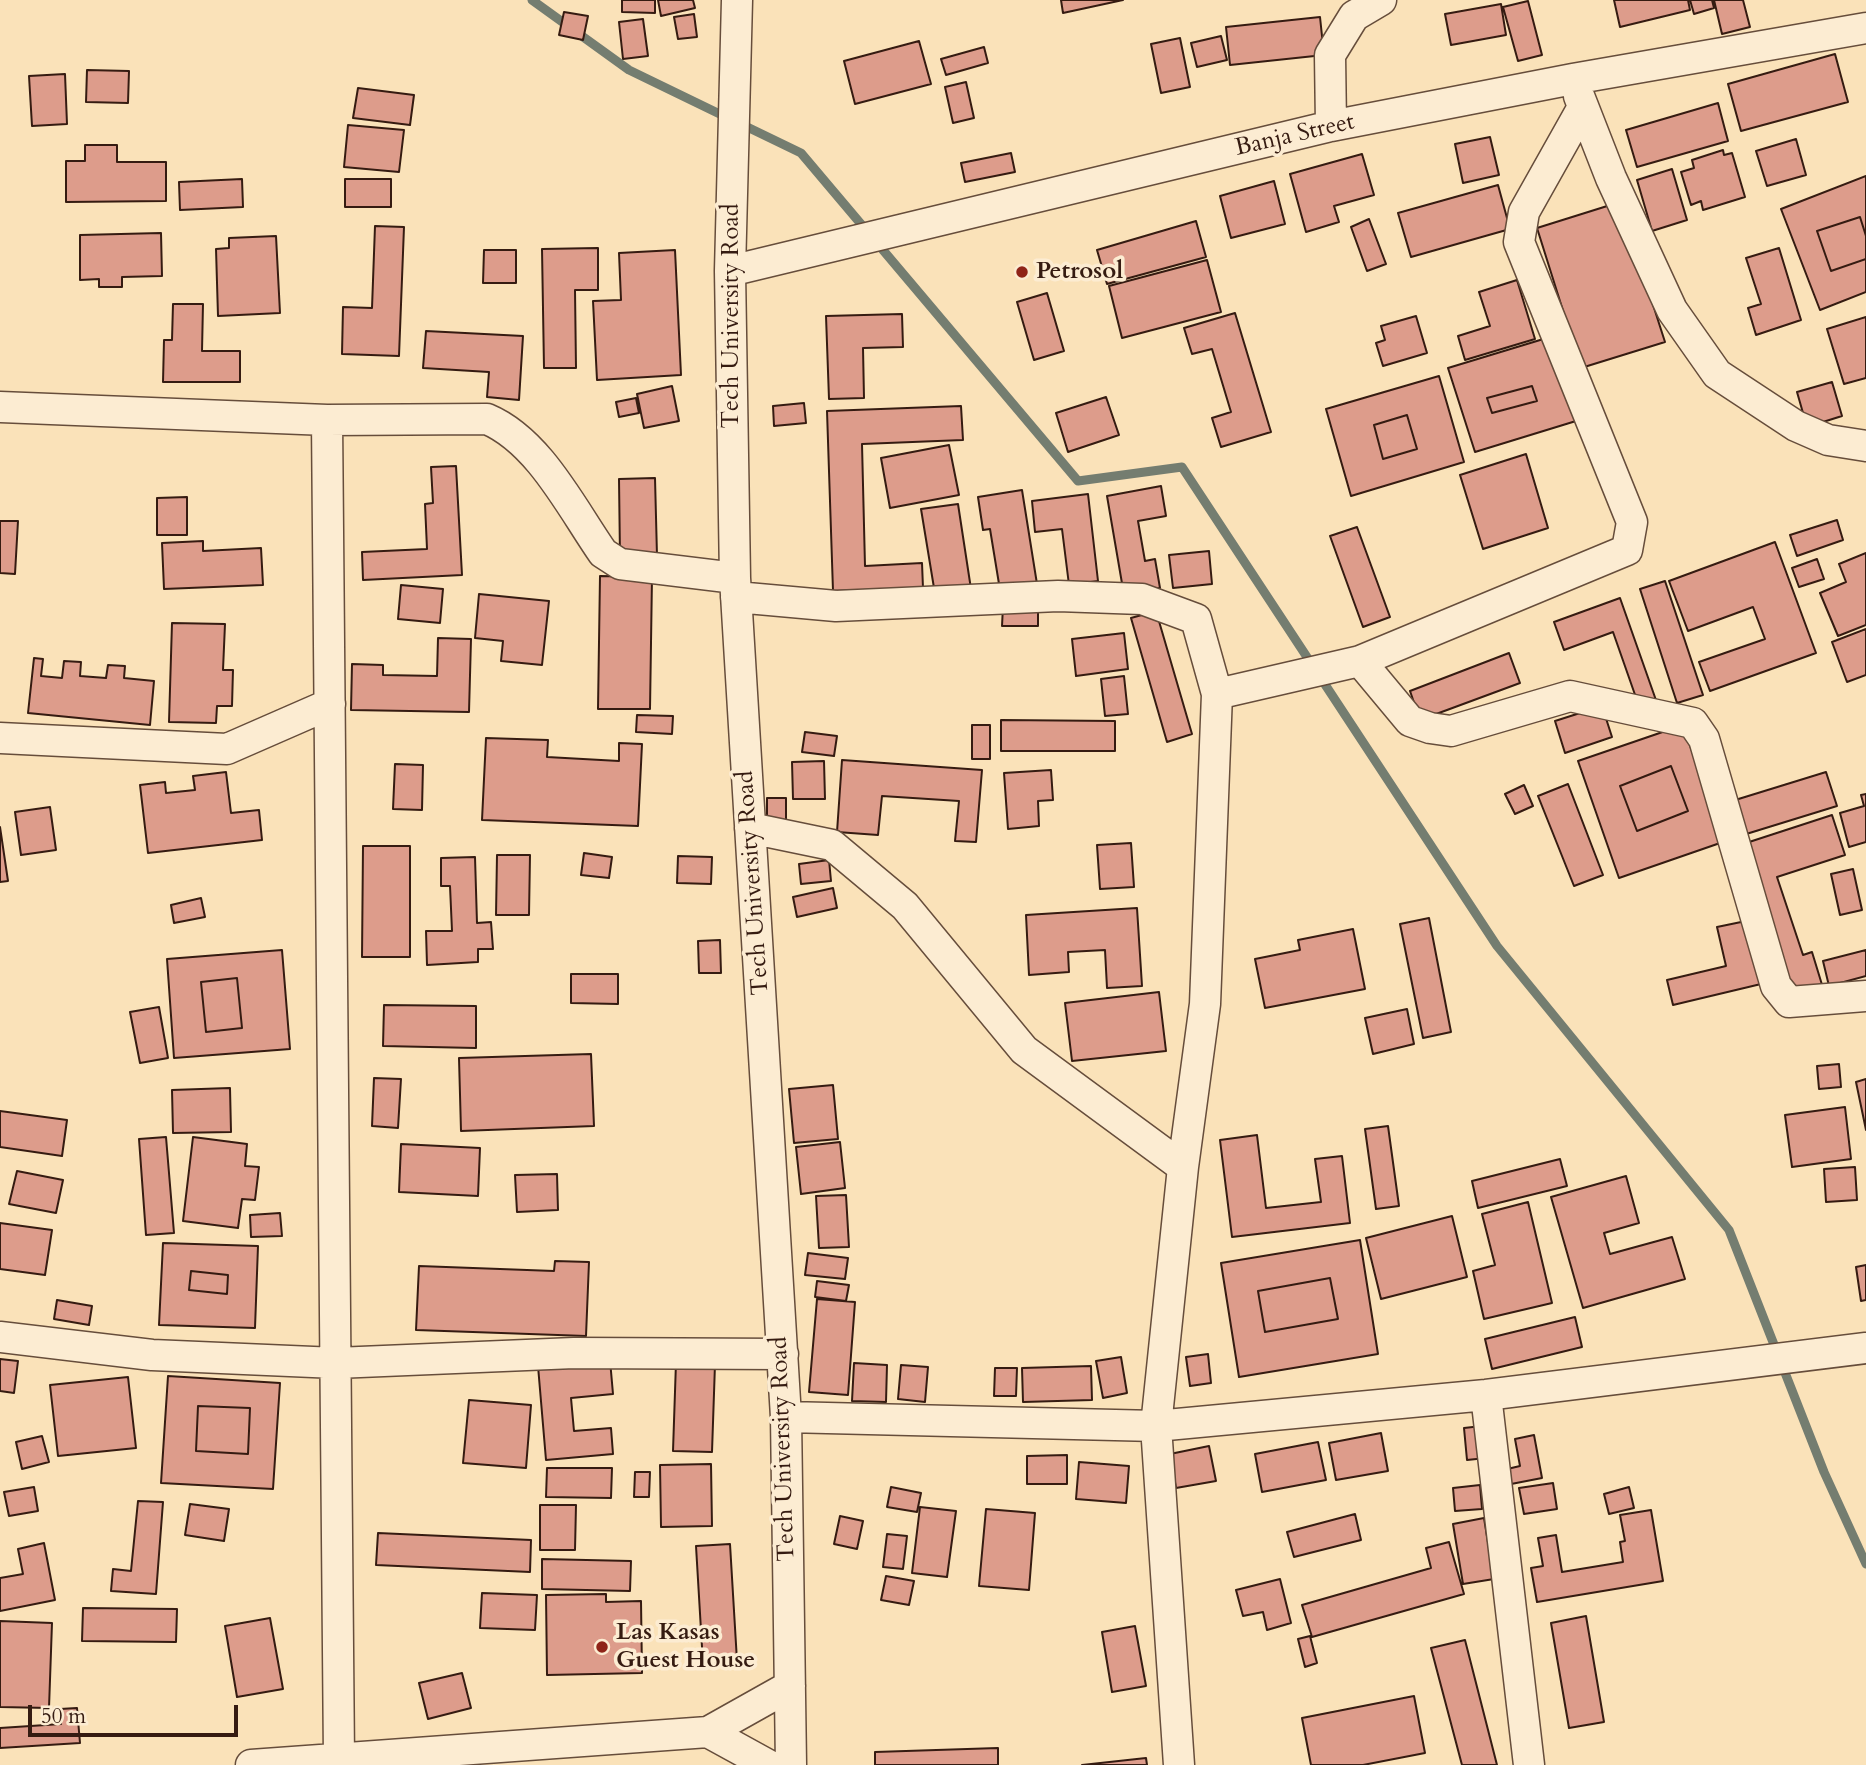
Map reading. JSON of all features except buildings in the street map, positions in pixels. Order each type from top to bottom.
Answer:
[{"type":"street","name":"Tech University Road","points":[[737,0],[730,271],[736,588],[786,1417],[791,1765]]},
{"type":"street","points":[[1331,126],[1330,55],[1354,16],[1381,0]]},
{"type":"street","name":"Banja Street","points":[[730,271],[1331,126],[1573,79],[1865,32]]},
{"type":"street","points":[[1573,79],[1611,178],[1672,310],[1717,374],[1796,426],[1828,440],[1866,446]]},
{"type":"street","points":[[1217,694],[1360,661],[1627,550],[1632,522],[1520,242],[1524,212],[1583,107]]},
{"type":"street","points":[[0,407],[327,420],[487,419],[506,427],[526,443],[603,553],[620,564],[836,606],[1058,596],[1142,599],[1196,619],[1217,694],[1205,1004],[1183,1167],[1156,1426],[1180,1765]]},
{"type":"street","points":[[327,420],[339,1758]]},
{"type":"street","points":[[1360,661],[1410,721],[1430,728],[1451,731],[1570,696],[1693,723],[1704,739],[1776,986],[1789,1002],[1866,996]]},
{"type":"street","points":[[0,738],[227,749],[330,704]]},
{"type":"street","points":[[750,828],[832,845],[905,906],[1024,1050],[1183,1167]]},
{"type":"street","points":[[0,1337],[152,1355],[336,1363],[574,1353],[783,1354]]},
{"type":"street","points":[[786,1417],[1156,1426],[1486,1395],[1866,1348]]},
{"type":"street","points":[[1486,1395],[1529,1765]]},
{"type":"street","points":[[251,1765],[708,1732],[790,1686]]},
{"type":"street","points":[[708,1732],[768,1765]]},
{"type":"waterway","points":[[532,0],[629,70],[728,118]]},
{"type":"waterway","points":[[741,124],[801,153],[1078,481],[1182,467],[1497,946],[1729,1230],[1824,1472],[1866,1564]]},
{"type":"place","name":"Petrosol","points":[[1022,272]]},
{"type":"place","name":"Las Kasas Guest House","points":[[602,1647]]}]
